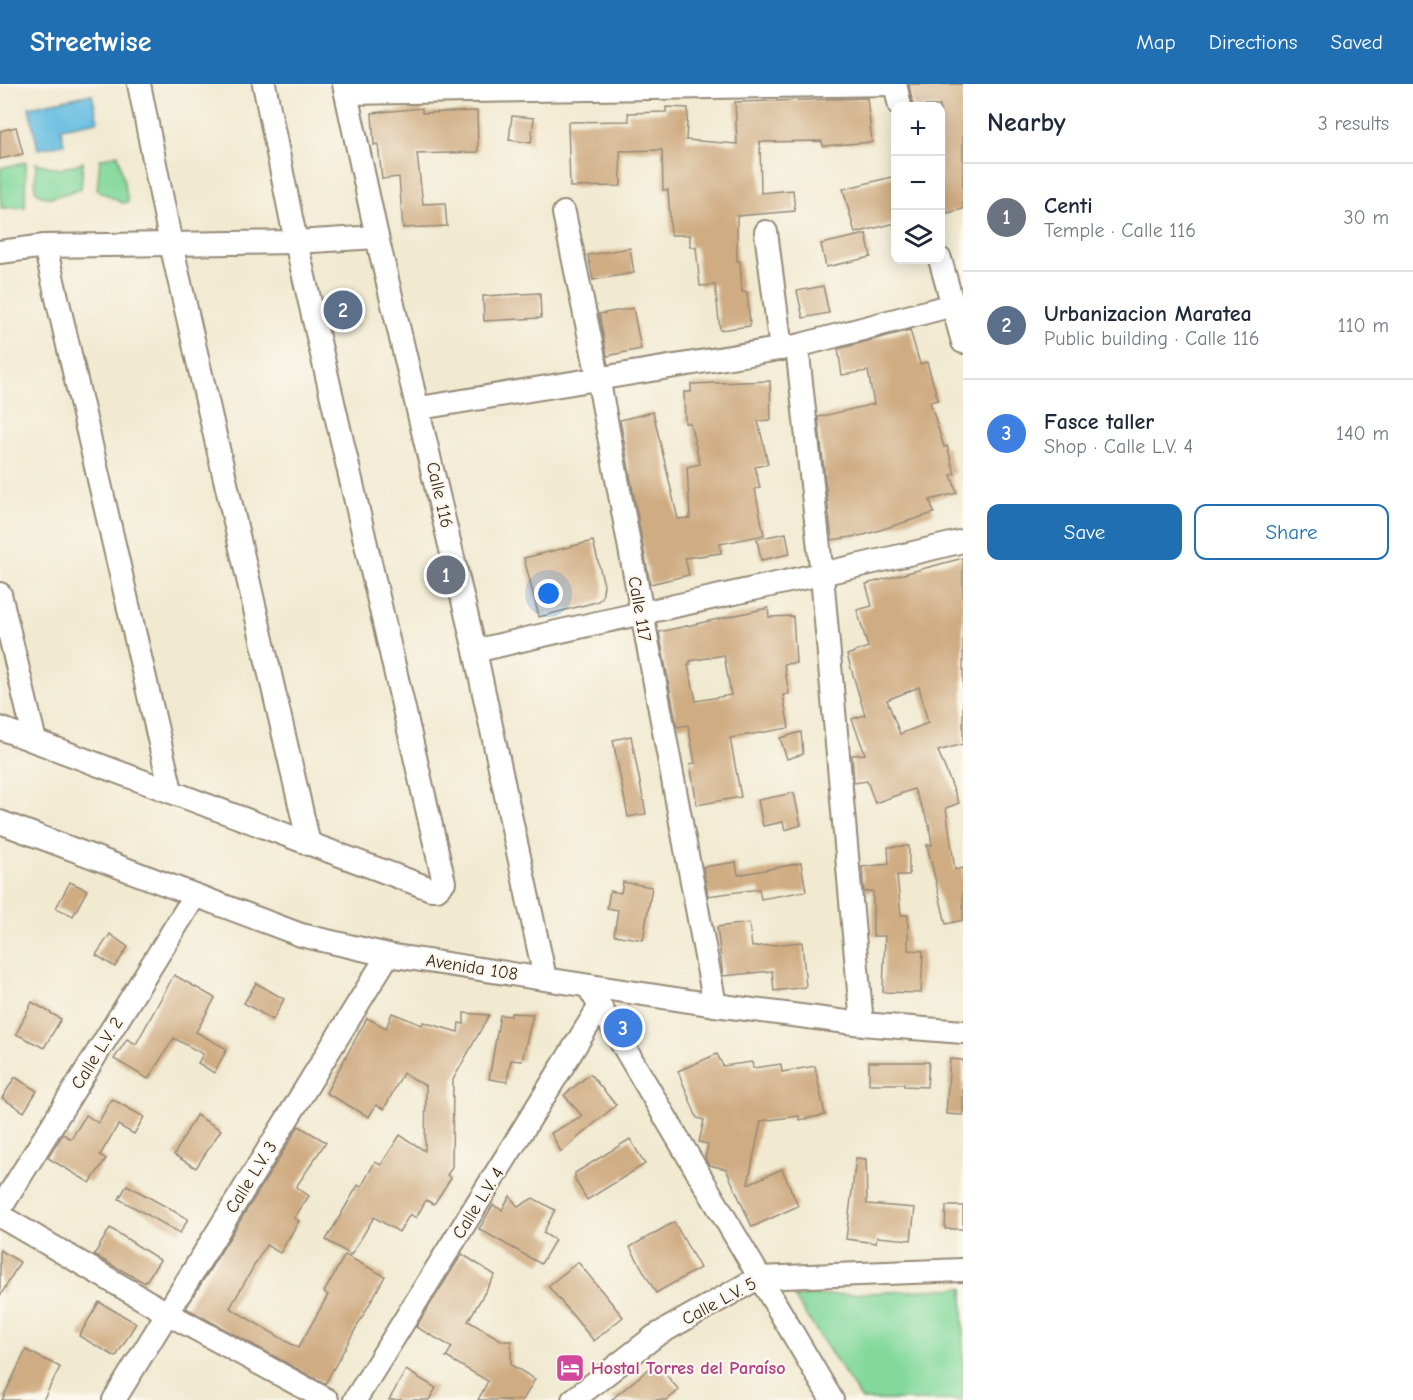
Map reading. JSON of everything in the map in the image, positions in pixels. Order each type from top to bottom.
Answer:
[{"type":"street","points":[[139,84],[171,244],[309,844]]},
{"type":"street","points":[[0,728],[431,889],[437,889],[444,882],[296,242],[264,84]]},
{"type":"street","points":[[345,88],[893,84],[899,102]]},
{"type":"street","name":"Calle 116","points":[[345,88],[377,237],[420,408],[475,651],[545,978]]},
{"type":"street","name":"Calle 117","points":[[564,213],[598,377],[714,1005]]},
{"type":"street","points":[[766,232],[789,348],[822,576],[862,1024]]},
{"type":"street","points":[[0,252],[45,246],[296,242],[377,237]]},
{"type":"street","points":[[45,246],[171,791]]},
{"type":"street","points":[[941,264],[963,342]]},
{"type":"street","points":[[420,408],[598,377],[789,348],[953,305]]},
{"type":"street","points":[[475,651],[640,611],[822,576],[963,541]]},
{"type":"street","points":[[0,594],[35,741]]},
{"type":"street","name":"Avenida 108","points":[[0,822],[194,897],[301,935],[388,955],[714,1005],[862,1024],[963,1032]]},
{"type":"street","name":"Calle L.V. 2","points":[[0,1209],[194,897]]},
{"type":"street","name":"Calle L.V. 3","points":[[114,1400],[388,955]]},
{"type":"street","points":[[588,986],[758,1278],[832,1400]]},
{"type":"street","name":"Calle L.V. 4","points":[[355,1400],[600,1006]]},
{"type":"street","points":[[0,1216],[167,1313],[327,1400]]},
{"type":"street","name":"Calle L.V. 5","points":[[573,1400],[655,1336],[758,1278],[963,1270]]},
{"type":"green space","points":[[118,154],[128,202],[122,203],[97,190],[100,159]]},
{"type":"green space","points":[[26,162],[25,207],[1,208],[0,168]]},
{"type":"green space","points":[[83,162],[81,189],[51,197],[40,195],[35,190],[36,163],[60,169]]},
{"type":"green space","points":[[963,1288],[963,1400],[862,1400],[794,1297]]},
{"type":"water","points":[[92,94],[98,121],[61,128],[64,144],[38,149],[29,107]]},
{"type":"building","points":[[909,84],[963,84],[963,209],[945,214],[945,102],[912,102]]},
{"type":"building","points":[[867,98],[872,142],[823,146],[822,141],[760,142],[761,193],[793,190],[795,211],[737,216],[737,261],[740,261],[742,292],[747,292],[750,326],[720,330],[715,285],[700,286],[696,247],[690,247],[690,235],[671,235],[668,190],[663,190],[662,150],[620,151],[621,186],[570,187],[568,122],[629,121],[628,113],[666,112],[666,107],[688,108],[686,140],[737,144],[735,102]]},
{"type":"building","points":[[422,108],[422,113],[477,111],[478,152],[417,154],[423,204],[445,203],[447,226],[403,228],[399,177],[382,179],[378,144],[374,145],[372,113]]},
{"type":"building","points":[[512,116],[534,118],[531,143],[509,140]]},
{"type":"building","points":[[16,127],[23,154],[0,159],[0,131]]},
{"type":"building","points":[[891,177],[891,224],[855,233],[843,189]]},
{"type":"building","points":[[866,234],[871,257],[826,267],[821,244]]},
{"type":"building","points":[[630,248],[634,273],[593,280],[588,255]]},
{"type":"building","points":[[823,286],[829,313],[803,318],[797,291]]},
{"type":"building","points":[[540,293],[541,318],[484,321],[483,296]]},
{"type":"building","points":[[633,308],[641,349],[607,356],[599,314]]},
{"type":"building","points":[[910,330],[920,364],[927,362],[938,400],[930,402],[944,447],[947,446],[955,474],[951,475],[957,493],[930,500],[934,513],[864,535],[832,540],[818,417],[874,404],[868,371],[842,375],[838,349]]},
{"type":"building","points":[[770,381],[771,420],[758,421],[768,464],[755,467],[760,488],[755,489],[764,535],[720,544],[721,553],[685,558],[689,575],[650,584],[620,420],[653,412],[678,519],[690,518],[687,467],[700,464],[690,423],[685,423],[684,392],[691,392],[691,384]]},
{"type":"building","points":[[786,533],[790,554],[761,560],[757,539]]},
{"type":"building","points":[[593,541],[604,585],[602,598],[596,602],[539,617],[524,558]]},
{"type":"building","points":[[963,558],[963,744],[938,751],[959,803],[946,808],[955,870],[963,868],[963,920],[946,924],[927,845],[932,845],[929,824],[914,789],[875,803],[867,781],[854,783],[852,755],[865,754],[852,719],[865,715],[847,655],[868,647],[857,610],[872,606],[866,584]],"holes":[[[919,687],[928,723],[900,734],[887,700]]]},
{"type":"building","points":[[768,608],[769,617],[793,616],[796,663],[784,664],[789,694],[783,695],[789,728],[730,738],[741,797],[697,805],[690,764],[695,763],[688,725],[677,727],[659,632]],"holes":[[[724,655],[731,695],[696,701],[688,665],[690,661]]]},
{"type":"building","points":[[801,732],[803,754],[787,759],[780,738]]},
{"type":"building","points":[[631,736],[646,814],[628,817],[613,740]]},
{"type":"building","points":[[794,793],[801,825],[785,830],[783,822],[763,826],[758,800]]},
{"type":"building","points":[[909,846],[909,875],[897,875],[901,915],[908,915],[908,950],[923,951],[921,993],[883,992],[885,936],[873,936],[873,891],[864,892],[862,867],[889,864],[888,847]]},
{"type":"building","points":[[736,862],[738,875],[801,863],[806,891],[761,899],[759,889],[708,896],[703,867]]},
{"type":"building","points":[[70,882],[87,890],[73,916],[56,908]]},
{"type":"building","points":[[623,882],[652,887],[643,940],[614,935],[618,910],[607,908],[610,891],[621,893]]},
{"type":"building","points":[[749,923],[752,947],[802,942],[806,987],[774,991],[772,971],[723,976],[717,927]]},
{"type":"building","points":[[110,934],[128,947],[115,967],[96,955]]},
{"type":"building","points":[[174,975],[215,998],[196,1032],[227,1049],[214,1073],[198,1063],[203,1054],[174,1038],[148,1079],[114,1059],[127,1039],[136,1044]]},
{"type":"building","points":[[256,983],[284,999],[273,1020],[244,1003]]},
{"type":"building","points":[[32,1002],[61,1019],[44,1048],[16,1034]]},
{"type":"building","points":[[392,1013],[422,1025],[423,1022],[458,1032],[459,1023],[464,1024],[464,1013],[489,1015],[453,1080],[452,1167],[447,1175],[451,1178],[434,1204],[426,1200],[416,1218],[410,1214],[399,1232],[374,1217],[351,1255],[326,1240],[358,1185],[361,1187],[375,1162],[381,1165],[400,1135],[425,1151],[426,1086],[403,1073],[384,1109],[376,1105],[369,1117],[326,1093],[367,1018],[386,1028]]},
{"type":"building","points":[[511,1013],[533,1014],[522,1061],[511,1060],[507,1082],[489,1079],[500,1015],[511,1016]]},
{"type":"building","points":[[717,1054],[723,1066],[752,1062],[753,1068],[781,1064],[782,1072],[815,1066],[825,1115],[799,1120],[799,1116],[761,1121],[748,1184],[782,1169],[798,1206],[752,1227],[726,1169],[709,1165],[705,1159],[708,1144],[699,1142],[704,1120],[697,1118],[678,1071]]},
{"type":"building","points":[[950,1059],[963,1060],[963,1115],[946,1114]]},
{"type":"building","points":[[869,1062],[929,1062],[927,1087],[904,1086],[904,1084],[869,1084]]},
{"type":"building","points":[[590,1074],[616,1105],[561,1152],[551,1133],[582,1116],[564,1095]]},
{"type":"building","points":[[15,1077],[37,1091],[24,1112],[2,1098]]},
{"type":"building","points":[[112,1099],[144,1117],[134,1134],[118,1125],[100,1155],[106,1159],[90,1183],[48,1158],[63,1134],[71,1139],[86,1115],[98,1123]]},
{"type":"building","points":[[196,1115],[221,1130],[196,1168],[174,1155]]},
{"type":"building","points":[[299,1126],[326,1142],[296,1187],[309,1196],[294,1218],[299,1221],[280,1253],[266,1245],[230,1308],[298,1348],[328,1295],[324,1292],[345,1255],[385,1276],[325,1384],[186,1308]]},
{"type":"building","points":[[630,1139],[645,1164],[587,1200],[575,1180],[575,1173]]},
{"type":"building","points":[[856,1158],[866,1159],[867,1204],[915,1208],[911,1240],[877,1237],[876,1243],[846,1239]]},
{"type":"building","points":[[127,1185],[188,1219],[180,1233],[119,1199]]},
{"type":"building","points":[[510,1196],[518,1207],[533,1198],[555,1210],[543,1233],[555,1240],[541,1264],[479,1229],[493,1205],[502,1210]]},
{"type":"building","points":[[946,1206],[963,1206],[963,1229],[945,1229]]},
{"type":"building","points":[[674,1222],[700,1268],[656,1293],[630,1247]]},
{"type":"building","points":[[110,1228],[160,1260],[145,1283],[94,1255]]},
{"type":"building","points":[[0,1250],[20,1262],[0,1296]]},
{"type":"building","points":[[462,1254],[495,1275],[468,1321],[503,1341],[511,1341],[511,1365],[535,1379],[523,1400],[478,1400],[488,1381],[446,1357],[452,1347],[416,1327]]},
{"type":"building","points":[[578,1262],[623,1317],[594,1341],[548,1286]]},
{"type":"building","points":[[99,1302],[136,1323],[116,1357],[79,1336]]},
{"type":"building","points":[[26,1350],[60,1367],[43,1400],[2,1400]]},
{"type":"building","points":[[656,1363],[679,1390],[667,1400],[611,1400]]},
{"type":"building","points":[[406,1370],[436,1388],[429,1400],[389,1400]]},
{"type":"place","name":"Urbanizacion Maratea","points":[[343,310]]},
{"type":"place","name":"Centi","points":[[446,575]]},
{"type":"place","name":"Fasce taller","points":[[623,1028]]},
{"type":"place","name":"Hostal Torres del Paraíso","points":[[570,1368]]}]
